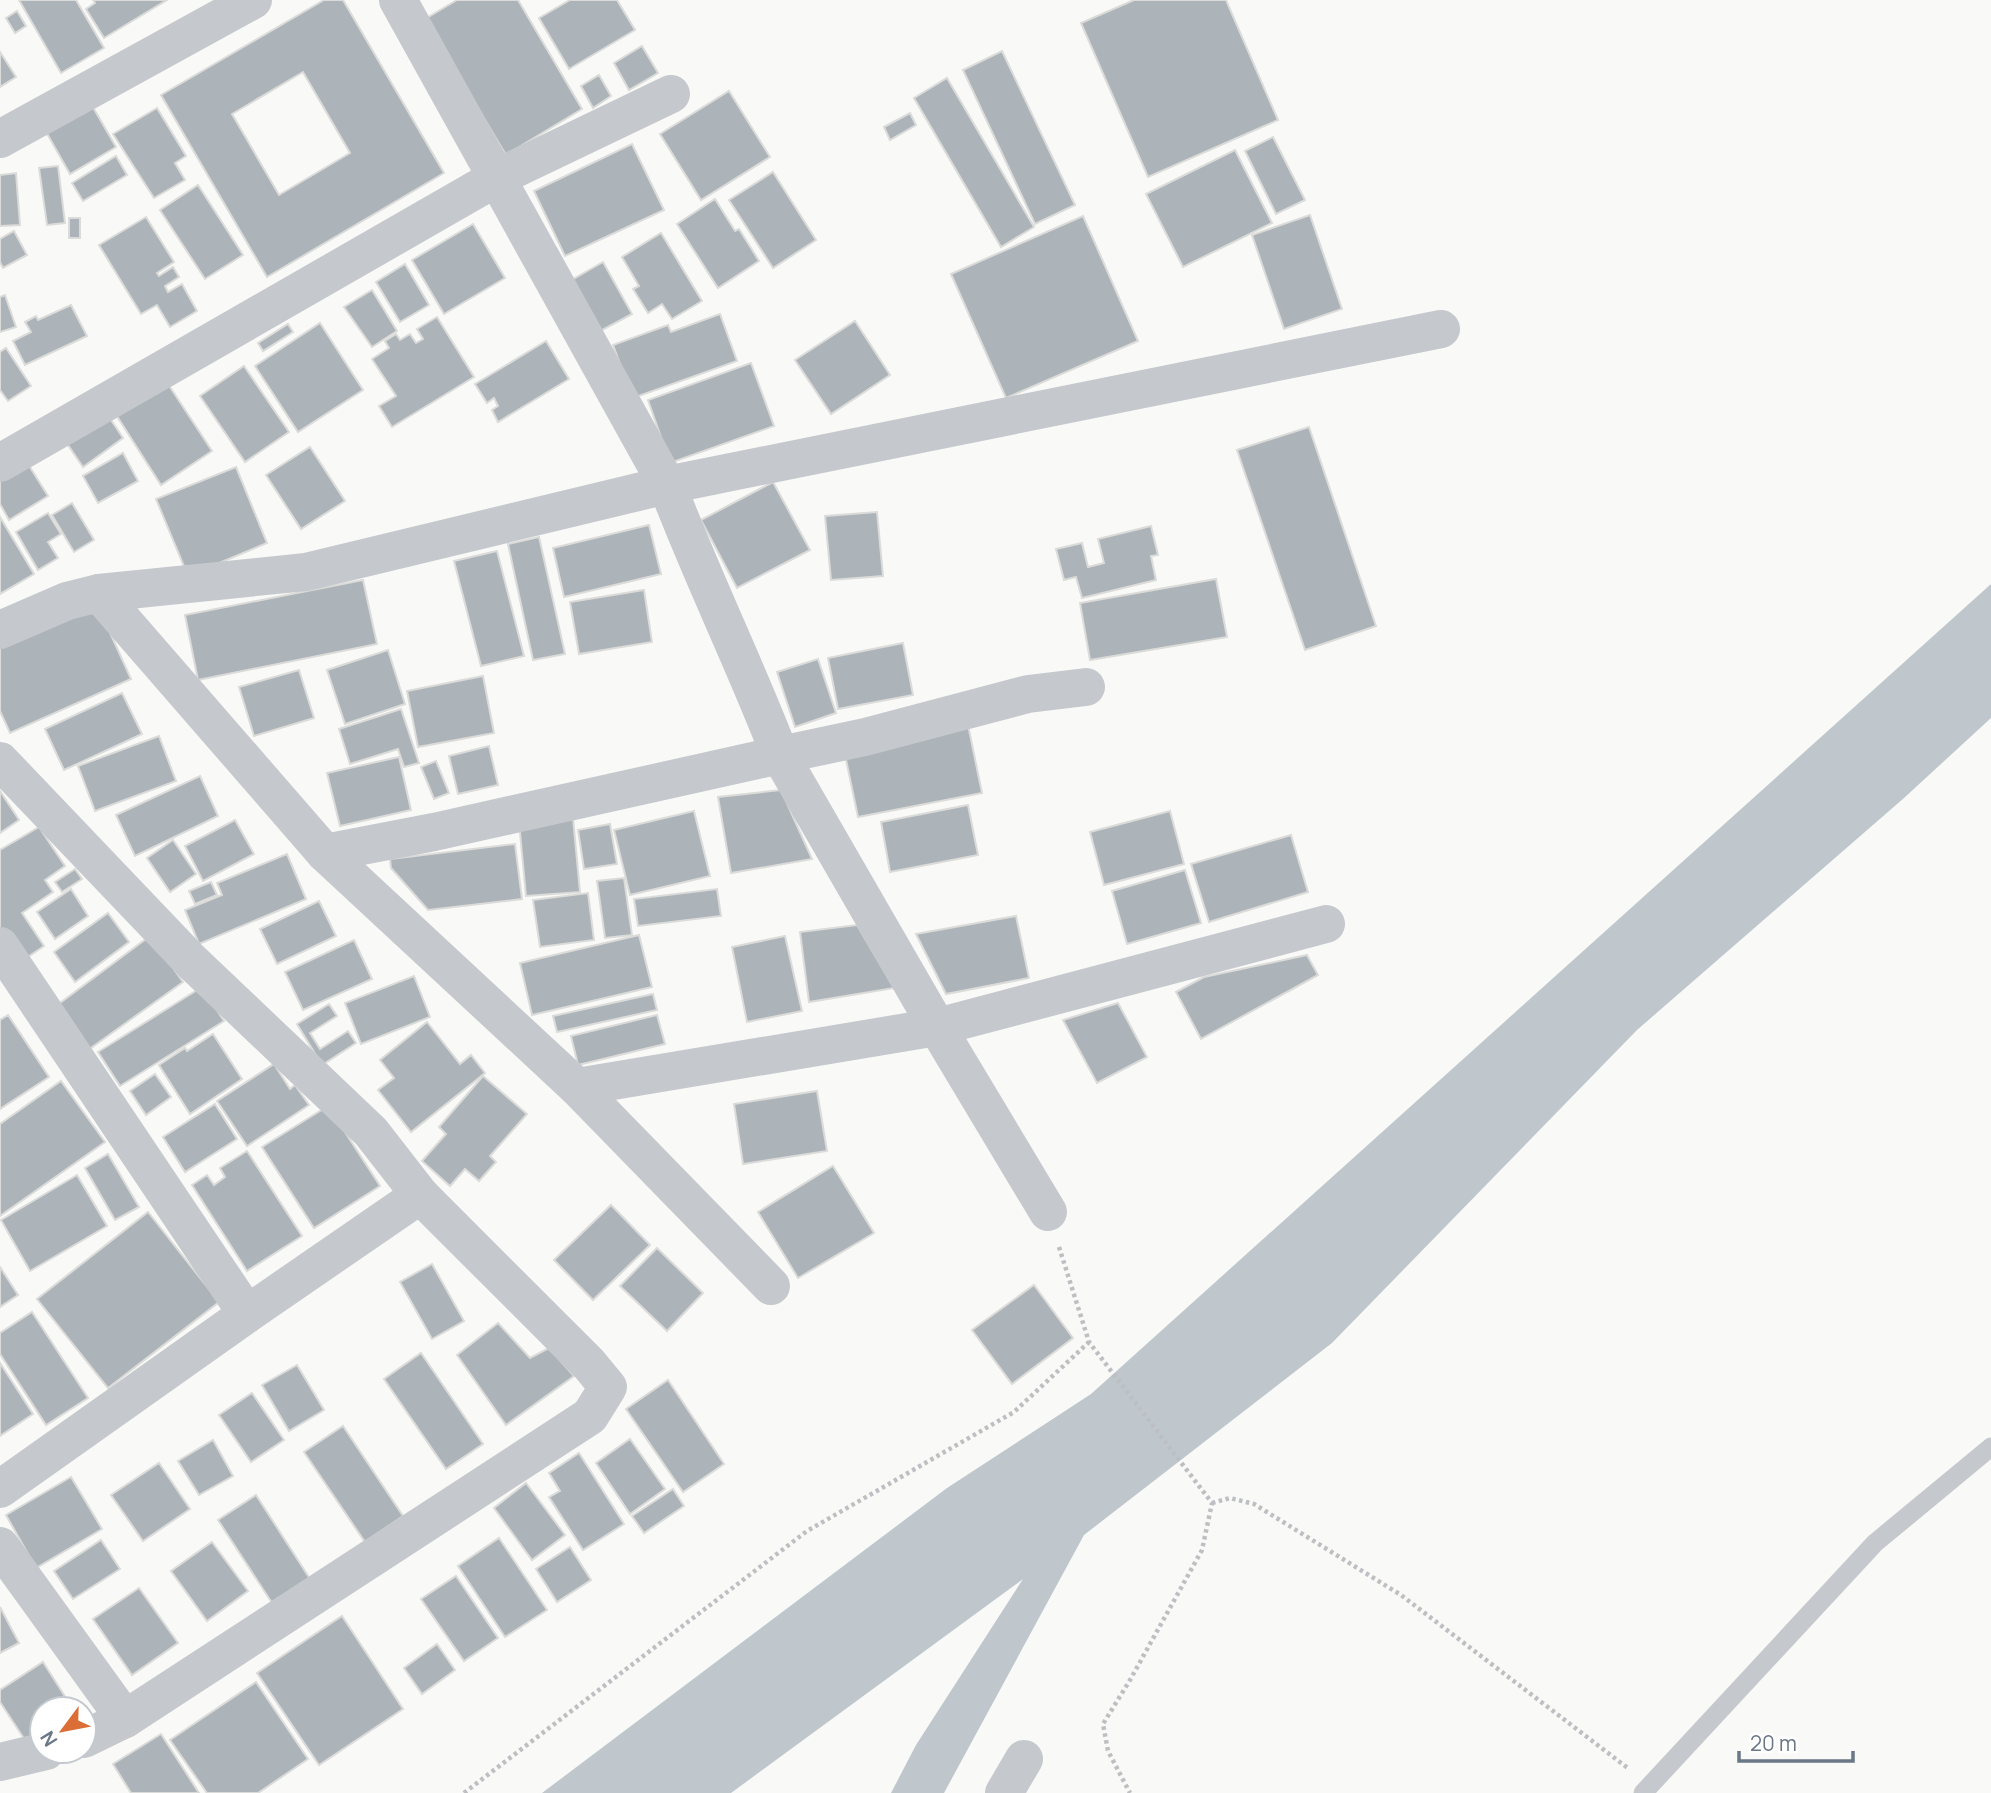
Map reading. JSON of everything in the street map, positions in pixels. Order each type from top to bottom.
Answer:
[{"type":"street","points":[[0,139],[253,0]]},
{"type":"street","points":[[398,0],[667,485],[691,547],[757,694],[780,755],[937,1027],[1048,1212]]},
{"type":"street","points":[[0,463],[498,177],[671,94]]},
{"type":"street","points":[[0,629],[66,601],[100,593],[306,572],[667,485],[1441,329]]},
{"type":"street","points":[[100,593],[325,853],[577,1087],[771,1286]]},
{"type":"street","points":[[325,853],[434,832],[865,737],[1028,694],[1086,687]]},
{"type":"street","points":[[0,761],[190,960],[371,1132],[420,1195],[589,1364],[608,1387],[590,1416],[125,1719],[98,1733]]},
{"type":"street","points":[[577,1087],[937,1027],[1326,924]]},
{"type":"street","points":[[0,946],[247,1314]]},
{"type":"street","points":[[0,1489],[420,1195]]},
{"type":"street","points":[[0,1546],[125,1719]]},
{"type":"street","points":[[0,1762],[28,1755]]},
{"type":"street","points":[[1004,1793],[1024,1759]]},
{"type":"lane","points":[[1647,1789],[1875,1543],[1991,1447]]},
{"type":"path","points":[[1048,1212],[1089,1342],[1212,1503],[1202,1550],[1103,1724],[1108,1751],[1130,1793]]},
{"type":"path","points":[[464,1793],[807,1531],[1014,1412],[1089,1342]]},
{"type":"path","points":[[1212,1503],[1230,1498],[1254,1504],[1401,1595],[1647,1789]]},
{"type":"shaded area","points":[[1991,584],[1991,718],[1904,798],[1637,1030],[1332,1343],[1084,1535],[944,1793],[891,1793],[916,1745],[1023,1579],[731,1793],[542,1793],[947,1488],[1091,1394]]},
{"type":"building","points":[[19,0],[76,0],[104,48],[61,73]]},
{"type":"building","points":[[93,0],[167,0],[104,38],[86,9],[95,3]]},
{"type":"building","points":[[324,0],[343,0],[444,173],[267,277],[161,95]],"holes":[[[303,72],[350,153],[279,195],[232,114]]]},
{"type":"building","points":[[457,0],[518,0],[582,109],[506,155],[472,98],[420,22]]},
{"type":"building","points":[[570,0],[617,0],[635,30],[569,69],[539,18]]},
{"type":"building","points":[[1134,0],[1226,0],[1278,120],[1148,177],[1081,23]]},
{"type":"building","points":[[17,11],[26,26],[15,33],[6,18]]},
{"type":"building","points":[[642,46],[658,73],[629,90],[614,63]]},
{"type":"building","points":[[1002,51],[1075,205],[1035,224],[963,70]]},
{"type":"building","points":[[0,52],[16,77],[0,87]]},
{"type":"building","points":[[599,75],[611,96],[593,108],[581,86]]},
{"type":"building","points":[[947,78],[1034,227],[1001,247],[914,98]]},
{"type":"building","points":[[729,91],[770,157],[701,200],[660,134]]},
{"type":"building","points":[[87,97],[116,147],[70,174],[41,123]]},
{"type":"building","points":[[157,108],[186,156],[175,163],[185,180],[154,198],[113,134]]},
{"type":"building","points":[[910,113],[916,125],[890,140],[884,127]]},
{"type":"building","points":[[1273,137],[1305,200],[1276,214],[1245,151]]},
{"type":"building","points":[[632,144],[664,210],[565,256],[534,191]]},
{"type":"building","points":[[1235,150],[1272,223],[1183,267],[1146,194]]},
{"type":"building","points":[[116,156],[127,175],[83,201],[72,183]]},
{"type":"building","points":[[58,166],[65,223],[47,225],[39,168]]},
{"type":"building","points":[[773,172],[816,240],[773,268],[729,200]]},
{"type":"building","points":[[16,173],[20,225],[0,226],[0,175]]},
{"type":"building","points":[[198,185],[243,255],[205,279],[160,210]]},
{"type":"building","points":[[715,199],[735,231],[739,229],[759,261],[718,288],[677,224]]},
{"type":"building","points":[[1310,215],[1342,309],[1284,329],[1252,235]]},
{"type":"building","points":[[1083,216],[1138,341],[1006,398],[951,274]]},
{"type":"building","points":[[146,217],[174,262],[157,273],[159,276],[173,267],[179,277],[165,286],[168,292],[182,284],[197,311],[170,327],[157,305],[141,314],[99,245]]},
{"type":"building","points":[[69,218],[80,218],[80,238],[69,238]]},
{"type":"building","points":[[473,224],[505,278],[444,314],[412,260]]},
{"type":"building","points":[[14,231],[27,255],[3,268],[0,262],[0,239]]},
{"type":"building","points":[[661,233],[702,301],[672,319],[662,304],[648,313],[633,289],[639,286],[622,257]]},
{"type":"building","points":[[603,262],[632,314],[591,336],[563,285]]},
{"type":"building","points":[[405,264],[429,305],[400,322],[376,282]]},
{"type":"building","points":[[372,290],[397,331],[372,347],[344,307]]},
{"type":"building","points":[[5,295],[16,327],[0,332],[0,297]]},
{"type":"building","points":[[71,305],[87,336],[25,365],[13,341],[31,332],[25,322],[36,316],[38,320]]},
{"type":"building","points":[[720,314],[737,361],[633,398],[613,345],[668,325],[671,332]]},
{"type":"building","points":[[437,317],[474,377],[392,427],[379,406],[396,396],[372,359],[389,348],[385,341],[396,334],[400,340],[410,334],[416,343],[423,339],[417,329]]},
{"type":"building","points":[[855,321],[890,375],[831,414],[795,360]]},
{"type":"building","points":[[320,323],[363,390],[298,432],[255,366]]},
{"type":"building","points":[[288,324],[293,332],[263,351],[258,343]]},
{"type":"building","points":[[546,341],[569,379],[498,422],[492,410],[498,406],[494,398],[487,403],[475,384]]},
{"type":"building","points":[[6,348],[31,386],[8,401],[0,390],[0,352]]},
{"type":"building","points":[[751,363],[774,426],[670,463],[648,400]]},
{"type":"building","points":[[244,366],[289,432],[245,462],[200,396]]},
{"type":"building","points":[[166,381],[212,451],[161,485],[115,413]]},
{"type":"building","points":[[107,414],[123,438],[83,467],[66,442]]},
{"type":"building","points":[[1309,427],[1376,626],[1305,650],[1237,450]]},
{"type":"building","points":[[310,447],[345,501],[301,529],[266,475]]},
{"type":"building","points":[[123,453],[138,481],[98,503],[83,476]]},
{"type":"building","points":[[23,456],[48,496],[9,520],[0,504],[0,471]]},
{"type":"building","points":[[236,467],[267,543],[188,576],[156,499]]},
{"type":"building","points":[[773,482],[810,550],[737,588],[701,520]]},
{"type":"building","points":[[72,503],[94,540],[74,552],[52,515]]},
{"type":"building","points":[[877,512],[883,576],[831,580],[825,516]]},
{"type":"building","points":[[48,513],[61,534],[48,542],[58,558],[38,570],[16,532]]},
{"type":"building","points":[[0,517],[34,574],[0,594]]},
{"type":"building","points":[[649,525],[661,574],[564,597],[553,548]]},
{"type":"building","points":[[1151,526],[1158,555],[1151,556],[1156,580],[1082,598],[1076,577],[1064,580],[1056,549],[1082,543],[1088,567],[1104,563],[1098,539]]},
{"type":"building","points":[[539,537],[565,654],[533,660],[508,544]]},
{"type":"building","points":[[497,551],[524,656],[481,666],[454,561]]},
{"type":"building","points":[[1216,579],[1227,637],[1090,660],[1080,603]]},
{"type":"building","points":[[363,580],[377,644],[198,680],[185,615]]},
{"type":"building","points":[[644,590],[652,642],[579,654],[570,602]]},
{"type":"building","points":[[97,604],[131,679],[10,733],[0,711],[0,647]]},
{"type":"building","points":[[903,643],[913,695],[838,709],[828,658]]},
{"type":"building","points":[[388,650],[405,704],[345,724],[327,670]]},
{"type":"building","points":[[818,659],[836,713],[795,727],[777,672]]},
{"type":"building","points":[[299,670],[314,718],[254,736],[239,687]]},
{"type":"building","points":[[483,676],[494,733],[418,747],[407,691]]},
{"type":"building","points":[[122,693],[142,734],[64,770],[45,729]]},
{"type":"building","points":[[401,709],[419,763],[404,767],[398,749],[350,764],[339,729]]},
{"type":"building","points":[[968,725],[982,793],[858,817],[844,750]]},
{"type":"building","points":[[159,736],[176,781],[95,811],[78,766]]},
{"type":"building","points":[[489,746],[498,785],[458,794],[449,756]]},
{"type":"building","points":[[399,757],[411,810],[340,826],[327,773]]},
{"type":"building","points":[[436,761],[449,793],[434,799],[421,767]]},
{"type":"building","points":[[200,776],[218,816],[135,856],[116,815]]},
{"type":"building","points":[[781,790],[812,859],[731,873],[718,797]]},
{"type":"building","points":[[0,791],[19,820],[0,833]]},
{"type":"building","points":[[968,805],[978,855],[890,872],[881,822]]},
{"type":"building","points":[[694,811],[710,876],[630,895],[614,830]]},
{"type":"building","points":[[1170,811],[1184,864],[1104,885],[1090,832]]},
{"type":"building","points":[[573,818],[580,892],[526,896],[519,822]]},
{"type":"building","points":[[235,820],[254,854],[203,881],[185,846]]},
{"type":"building","points":[[610,824],[617,864],[584,869],[578,830]]},
{"type":"building","points":[[39,827],[65,866],[45,880],[53,892],[22,913],[44,946],[16,965],[0,941],[0,850]]},
{"type":"building","points":[[1291,835],[1308,892],[1209,922],[1191,864]]},
{"type":"building","points":[[173,840],[196,874],[170,892],[147,858]]},
{"type":"building","points":[[515,844],[522,899],[428,910],[391,868],[390,859]]},
{"type":"building","points":[[287,854],[306,899],[199,944],[185,910],[222,895],[217,883]]},
{"type":"building","points":[[75,869],[82,879],[62,892],[55,882]]},
{"type":"building","points":[[1185,870],[1201,923],[1127,944],[1112,891]]},
{"type":"building","points":[[624,878],[632,935],[605,938],[597,881]]},
{"type":"building","points":[[211,882],[217,895],[195,904],[189,891]]},
{"type":"building","points":[[71,889],[88,916],[55,939],[37,912]]},
{"type":"building","points":[[717,889],[721,916],[638,926],[634,899]]},
{"type":"building","points":[[588,893],[594,940],[540,947],[533,900]]},
{"type":"building","points":[[319,901],[336,936],[277,964],[260,929]]},
{"type":"building","points":[[108,913],[129,942],[75,982],[54,952]]},
{"type":"building","points":[[1016,916],[1029,978],[946,994],[916,934]]},
{"type":"building","points":[[857,925],[894,988],[809,1002],[800,932]]},
{"type":"building","points":[[639,935],[652,987],[532,1015],[520,963]]},
{"type":"building","points":[[150,936],[183,982],[88,1050],[56,1006]]},
{"type":"building","points":[[785,936],[802,1011],[747,1022],[732,947]]},
{"type":"building","points":[[354,940],[372,979],[303,1010],[285,972]]},
{"type":"building","points":[[1307,955],[1318,975],[1201,1039],[1176,992],[1204,977]]},
{"type":"building","points":[[414,976],[430,1017],[361,1044],[345,1003]]},
{"type":"building","points":[[202,987],[224,1021],[120,1086],[98,1052]]},
{"type":"building","points":[[653,994],[657,1010],[557,1032],[553,1016]]},
{"type":"building","points":[[1118,1003],[1147,1057],[1097,1083],[1063,1020]]},
{"type":"building","points":[[329,1004],[337,1016],[310,1033],[320,1049],[348,1031],[356,1043],[322,1065],[297,1024]]},
{"type":"building","points":[[8,1015],[49,1077],[0,1109],[0,1020]]},
{"type":"building","points":[[657,1015],[665,1044],[578,1065],[571,1036]]},
{"type":"building","points":[[427,1022],[460,1064],[471,1055],[485,1073],[411,1132],[378,1090],[394,1078],[380,1060]]},
{"type":"building","points":[[213,1034],[242,1079],[190,1114],[159,1065]]},
{"type":"building","points":[[274,1064],[290,1089],[295,1085],[309,1105],[247,1146],[217,1101]]},
{"type":"building","points":[[155,1074],[171,1097],[146,1115],[130,1091]]},
{"type":"building","points":[[483,1076],[527,1114],[490,1156],[496,1162],[479,1181],[465,1169],[450,1186],[422,1161],[446,1134],[439,1127]]},
{"type":"building","points":[[61,1081],[105,1142],[0,1216],[0,1124]]},
{"type":"building","points":[[817,1091],[827,1151],[743,1164],[734,1104]]},
{"type":"building","points":[[215,1104],[237,1139],[185,1172],[163,1137]]},
{"type":"building","points":[[328,1106],[380,1186],[314,1228],[262,1147]]},
{"type":"building","points":[[247,1151],[302,1236],[247,1271],[192,1185],[207,1175],[214,1185],[225,1177],[220,1168]]},
{"type":"building","points":[[108,1154],[139,1207],[115,1220],[85,1168]]},
{"type":"building","points":[[833,1166],[874,1233],[798,1278],[758,1212]]},
{"type":"building","points":[[77,1175],[107,1226],[30,1271],[1,1220]]},
{"type":"building","points":[[611,1205],[650,1245],[593,1300],[554,1260]]},
{"type":"building","points":[[148,1212],[219,1302],[108,1388],[37,1299]]},
{"type":"building","points":[[657,1248],[703,1293],[667,1331],[620,1286]]},
{"type":"building","points":[[432,1264],[464,1321],[432,1339],[400,1282]]},
{"type":"building","points":[[0,1267],[18,1295],[0,1307]]},
{"type":"building","points":[[1034,1285],[1073,1338],[1012,1384],[972,1330]]},
{"type":"building","points":[[32,1312],[88,1398],[46,1425],[0,1354],[0,1333]]},
{"type":"building","points":[[498,1323],[530,1358],[549,1348],[574,1376],[506,1425],[457,1355]]},
{"type":"building","points":[[421,1353],[483,1444],[446,1469],[384,1379]]},
{"type":"building","points":[[0,1363],[33,1414],[0,1436]]},
{"type":"building","points":[[297,1365],[324,1410],[289,1431],[262,1385]]},
{"type":"building","points":[[668,1380],[724,1464],[683,1492],[626,1409]]},
{"type":"building","points":[[252,1393],[284,1440],[251,1462],[219,1415]]},
{"type":"building","points":[[343,1426],[403,1516],[365,1542],[304,1452]]},
{"type":"building","points":[[630,1439],[665,1489],[630,1514],[596,1463]]},
{"type":"building","points":[[213,1440],[233,1476],[199,1495],[178,1461]]},
{"type":"building","points":[[579,1453],[624,1524],[583,1550],[549,1497],[560,1491],[549,1473]]},
{"type":"building","points":[[159,1463],[190,1509],[143,1541],[111,1495]]},
{"type":"building","points":[[71,1477],[102,1529],[36,1568],[6,1515]]},
{"type":"building","points":[[526,1483],[565,1535],[532,1560],[494,1508]]},
{"type":"building","points":[[673,1489],[684,1506],[644,1533],[632,1516]]},
{"type":"building","points":[[256,1495],[312,1582],[274,1606],[218,1520]]},
{"type":"building","points":[[499,1538],[547,1610],[505,1637],[458,1566]]},
{"type":"building","points":[[101,1540],[120,1569],[73,1599],[54,1571]]},
{"type":"building","points":[[212,1542],[248,1591],[207,1621],[171,1571]]},
{"type":"building","points":[[570,1547],[591,1580],[557,1602],[536,1569]]},
{"type":"building","points":[[456,1576],[498,1638],[464,1661],[421,1599]]},
{"type":"building","points":[[139,1588],[178,1643],[132,1675],[93,1619]]},
{"type":"building","points":[[0,1607],[19,1643],[0,1653]]},
{"type":"building","points":[[342,1616],[403,1709],[319,1765],[257,1673]]},
{"type":"building","points":[[437,1644],[455,1670],[422,1694],[404,1668]]},
{"type":"building","points":[[43,1662],[64,1695],[28,1695],[28,1739],[25,1740],[0,1702],[0,1690]]},
{"type":"building","points":[[256,1682],[308,1759],[258,1793],[207,1793],[170,1740]]},
{"type":"building","points":[[161,1734],[199,1793],[131,1793],[113,1764]]}]
